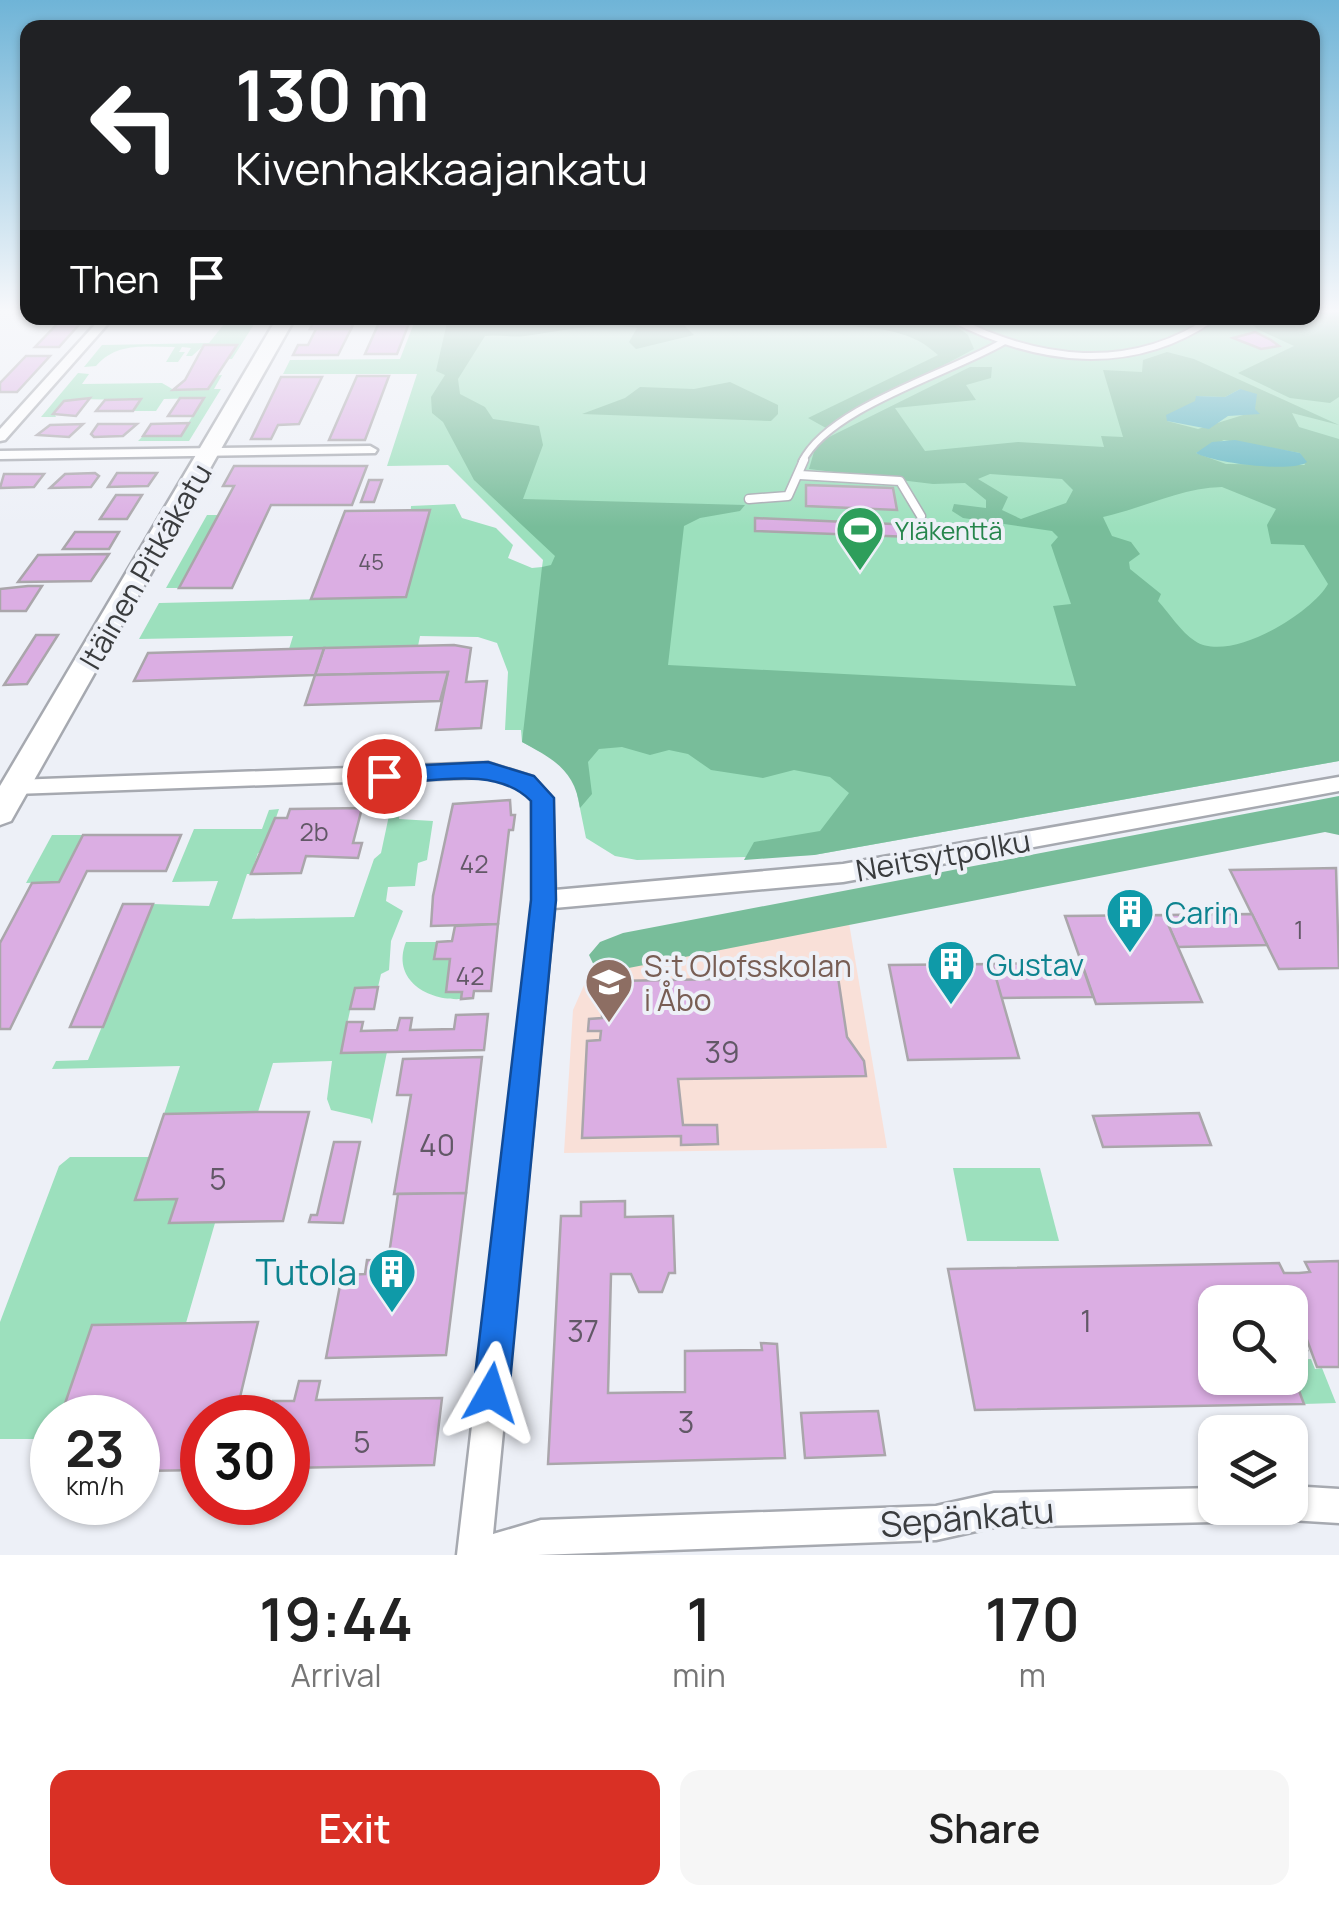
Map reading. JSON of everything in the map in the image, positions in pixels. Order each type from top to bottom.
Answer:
[{"type":"main road","name":"Itäinen Pitkäkatu","points":[[0,813],[250,382]]},
{"type":"street","points":[[0,437],[49,382]]},
{"type":"street","points":[[0,454],[370,450]]},
{"type":"street","points":[[15,787],[488,770],[526,782],[542,798],[544,900],[478,1555]]},
{"type":"street","name":"Neitsytpolku","points":[[544,900],[843,873],[1339,784]]},
{"type":"street","points":[[1308,1504],[1339,1506]]},
{"type":"street","name":"Sepänkatu","points":[[478,1555],[541,1536],[936,1523],[994,1510],[1198,1505]]},
{"type":"lane","points":[[750,499],[788,496],[800,476],[803,458],[828,432],[926,382]]},
{"type":"lane","points":[[800,476],[900,481],[921,516]]},
{"type":"shaded area","points":[[849,923],[887,1148],[564,1153],[573,1010],[585,983],[614,968]]},
{"type":"green space","points":[[71,382],[162,383],[174,390],[207,389],[210,382],[218,382],[214,389],[221,389],[189,441],[138,441],[143,436],[181,435],[203,398],[164,399],[156,411],[133,411],[140,400],[70,399],[54,413],[56,417],[41,417]]},
{"type":"green space","points":[[415,382],[1339,382],[1339,761],[814,855],[637,860],[615,856],[586,838],[574,779],[558,761],[522,742],[521,730],[505,730],[508,672],[497,643],[478,637],[420,636],[418,646],[289,649],[293,636],[139,639],[159,603],[406,597],[411,506],[455,504],[462,518],[496,528],[513,545],[508,558],[532,568],[542,567],[543,560],[448,465],[387,466]]},
{"type":"green space","points":[[441,382],[458,382],[460,394],[485,407],[493,419],[539,426],[543,445],[523,499],[745,505],[740,511],[700,518],[684,526],[668,665],[1076,686],[1053,606],[1071,604],[1051,545],[1058,537],[1052,531],[963,518],[952,511],[954,504],[986,508],[986,500],[965,483],[933,484],[809,469],[815,448],[827,438],[941,382],[978,382],[966,385],[976,400],[895,408],[925,451],[1018,442],[1104,447],[1101,436],[1123,437],[1106,382],[1244,382],[1339,425],[1292,413],[1299,427],[1339,439],[1339,761],[814,855],[744,860],[754,842],[820,831],[849,793],[830,777],[794,770],[763,778],[711,770],[688,754],[669,750],[650,755],[622,747],[599,749],[588,762],[592,794],[580,808],[573,784],[561,767],[522,742],[542,567],[551,565],[555,556],[474,480],[443,422],[432,413],[431,397]],"holes":[[[1240,389],[1256,411],[1198,429],[1167,421],[1196,401],[1196,396],[1225,397]],[[1224,440],[1300,453],[1305,465],[1226,464],[1196,453]],[[990,474],[1062,479],[1073,490],[1066,503],[1021,519],[1002,510],[1008,497],[978,479]],[[1222,487],[1276,509],[1267,525],[1271,544],[1304,545],[1328,584],[1305,609],[1268,632],[1228,646],[1210,646],[1185,633],[1158,601],[1161,594],[1130,569],[1129,562],[1140,554],[1131,542],[1112,536],[1103,517],[1177,495]]]},
{"type":"green space","points":[[730,382],[778,405],[778,414],[771,421],[582,414],[625,398],[640,387],[694,389]]},
{"type":"green space","points":[[883,382],[913,382],[826,428],[808,418]]},
{"type":"green space","points":[[1256,382],[1339,382],[1339,397],[1330,403],[1290,398]]},
{"type":"green space","points":[[207,515],[218,515],[179,588],[166,588]]},
{"type":"green space","points":[[1339,796],[1339,835],[1325,832],[598,974],[589,955],[600,942],[623,933]]},
{"type":"green space","points":[[401,805],[399,819],[433,821],[427,860],[418,863],[415,886],[388,887],[386,901],[403,911],[391,941],[389,970],[381,974],[378,987],[355,988],[341,1052],[387,1052],[372,1124],[370,1119],[331,1110],[327,1099],[332,1061],[273,1063],[258,1112],[164,1114],[180,1066],[52,1069],[56,1061],[88,1060],[153,904],[209,906],[218,881],[172,882],[194,829],[262,829],[269,810],[279,809],[264,853],[258,853],[251,874],[247,874],[232,919],[354,917],[374,859],[381,853],[391,806]]},
{"type":"green space","points":[[52,835],[83,835],[59,882],[26,883]]},
{"type":"green space","points":[[406,942],[437,942],[435,959],[450,959],[446,992],[462,992],[461,999],[436,996],[416,986],[404,967]]},
{"type":"green space","points":[[70,1157],[150,1157],[135,1199],[177,1199],[170,1223],[215,1223],[186,1323],[92,1326],[68,1395],[30,1395],[30,1439],[0,1439],[0,1322],[59,1166]]},
{"type":"green space","points":[[953,1168],[1040,1168],[1059,1241],[967,1241]]},
{"type":"green space","points":[[1308,1359],[1315,1369],[1322,1368],[1336,1403],[1304,1404],[1301,1395],[1308,1395]]},
{"type":"water","points":[[1240,389],[1257,394],[1255,409],[1260,414],[1228,416],[1209,429],[1167,421],[1166,415],[1195,401],[1196,396],[1225,397]]},
{"type":"water","points":[[1235,440],[1300,453],[1307,462],[1286,467],[1253,465],[1196,453],[1212,442]]},
{"type":"building","points":[[27,382],[17,392],[0,392],[0,383]]},
{"type":"building","points":[[183,382],[213,382],[208,389],[173,390]]},
{"type":"building","points":[[279,382],[320,382],[299,424],[278,425],[271,439],[251,439]]},
{"type":"building","points":[[355,382],[387,382],[365,440],[329,440]]},
{"type":"building","points":[[90,398],[76,416],[53,414],[64,401]]},
{"type":"building","points":[[180,398],[204,398],[193,416],[168,416]]},
{"type":"building","points":[[141,399],[133,411],[96,411],[105,400]]},
{"type":"building","points":[[189,423],[181,436],[143,436],[151,424]]},
{"type":"building","points":[[83,424],[69,437],[37,435],[50,425]]},
{"type":"building","points":[[98,424],[137,424],[123,436],[94,437],[91,434]]},
{"type":"building","points":[[234,466],[367,466],[352,505],[271,505],[232,588],[179,588],[234,486],[223,486]]},
{"type":"building","points":[[117,473],[157,473],[148,486],[108,487]]},
{"type":"building","points":[[4,474],[44,474],[34,487],[0,488]]},
{"type":"building","points":[[65,474],[99,476],[91,487],[50,488]]},
{"type":"building","points":[[369,480],[382,480],[374,502],[361,502]]},
{"type":"building","points":[[806,485],[893,488],[897,510],[806,506]]},
{"type":"building","points":[[116,495],[142,495],[127,519],[100,519]]},
{"type":"building","points":[[430,510],[406,597],[311,599],[345,511]]},
{"type":"building","points":[[755,518],[961,527],[964,539],[755,531]]},
{"type":"building","points":[[75,532],[119,532],[109,549],[63,549]]},
{"type":"building","points":[[109,554],[91,581],[18,582],[38,555]]},
{"type":"building","points":[[42,586],[26,611],[0,611],[0,589]]},
{"type":"building","points":[[36,635],[58,635],[27,684],[4,685]]},
{"type":"building","points":[[324,648],[471,648],[466,682],[487,681],[481,728],[436,730],[448,672],[315,675]]},
{"type":"building","points":[[324,648],[315,675],[134,681],[148,653]]},
{"type":"building","points":[[448,672],[440,701],[305,705],[315,675]]},
{"type":"building","points":[[510,800],[511,815],[515,815],[513,830],[509,830],[498,924],[431,926],[433,896],[453,804]]},
{"type":"building","points":[[362,808],[353,843],[362,843],[358,858],[306,856],[301,873],[251,874],[275,818],[287,818],[290,809]]},
{"type":"building","points":[[83,835],[181,835],[166,871],[87,871],[10,1029],[0,1029],[0,943],[32,883],[59,882]]},
{"type":"building","points":[[1336,868],[1339,968],[1279,969],[1230,870]]},
{"type":"building","points":[[123,904],[153,904],[103,1027],[70,1027]]},
{"type":"building","points":[[1252,914],[1267,945],[1178,947],[1164,915]]},
{"type":"building","name":"Carin","points":[[1164,915],[1202,1002],[1096,1004],[1065,916]]},
{"type":"building","points":[[498,924],[491,991],[474,991],[473,998],[461,999],[462,992],[446,992],[450,959],[434,959],[437,942],[452,941],[455,926]]},
{"type":"building","points":[[1081,962],[1093,997],[1001,998],[992,964]]},
{"type":"building","name":"Gustav","points":[[992,964],[1019,1058],[908,1060],[889,965]]},
{"type":"building","points":[[838,977],[847,1037],[864,1061],[866,1076],[678,1079],[683,1125],[717,1125],[718,1144],[681,1145],[681,1136],[582,1138],[587,1041],[600,1040],[601,1031],[588,1031],[589,1019],[602,1018],[602,1001],[615,1001],[615,981]]},
{"type":"building","points":[[378,987],[374,1009],[350,1009],[355,988]]},
{"type":"building","points":[[488,1014],[484,1050],[341,1053],[347,1022],[363,1022],[361,1031],[397,1030],[400,1018],[412,1018],[410,1030],[454,1029],[456,1015]]},
{"type":"building","points":[[482,1057],[466,1193],[394,1194],[411,1095],[397,1095],[403,1059]]},
{"type":"building","points":[[309,1112],[283,1221],[169,1223],[177,1199],[135,1200],[164,1114]]},
{"type":"building","points":[[1199,1113],[1211,1145],[1103,1147],[1093,1116]]},
{"type":"building","points":[[334,1142],[360,1142],[343,1223],[309,1222],[311,1215],[317,1215]]},
{"type":"building","name":"Tutola","points":[[466,1193],[446,1355],[326,1358],[342,1275],[365,1274],[367,1260],[388,1261],[398,1194]]},
{"type":"building","points":[[625,1201],[625,1217],[673,1216],[675,1273],[669,1273],[662,1292],[639,1292],[631,1274],[611,1274],[608,1393],[685,1392],[685,1351],[762,1350],[761,1343],[777,1344],[785,1458],[548,1464],[561,1216],[581,1216],[581,1202]]},
{"type":"building","points":[[1339,1261],[1339,1367],[1317,1367],[1308,1342],[1308,1285],[1198,1285],[1198,1395],[1301,1395],[1304,1404],[975,1410],[948,1269],[1279,1263],[1284,1273],[1310,1272],[1305,1262]]},
{"type":"building","points":[[258,1322],[241,1395],[180,1395],[180,1470],[160,1471],[160,1395],[68,1395],[92,1325]]},
{"type":"building","points":[[299,1381],[320,1381],[316,1400],[442,1398],[434,1465],[310,1468],[310,1395],[296,1395]]},
{"type":"building","points":[[878,1411],[885,1455],[805,1458],[801,1413]]},
{"type":"place","name":"Yläkenttä","points":[[860,572]]},
{"type":"place","name":"Carin","points":[[1130,954]]},
{"type":"place","name":"Gustav","points":[[951,1006]]},
{"type":"place","name":"S:t Olofsskolan i Åbo","points":[[609,1024]]},
{"type":"place","name":"Tutola","points":[[392,1314]]},
{"type":"route","points":[[384,776],[488,770],[515,776],[536,789],[542,798],[544,900],[491,1393]]}]
